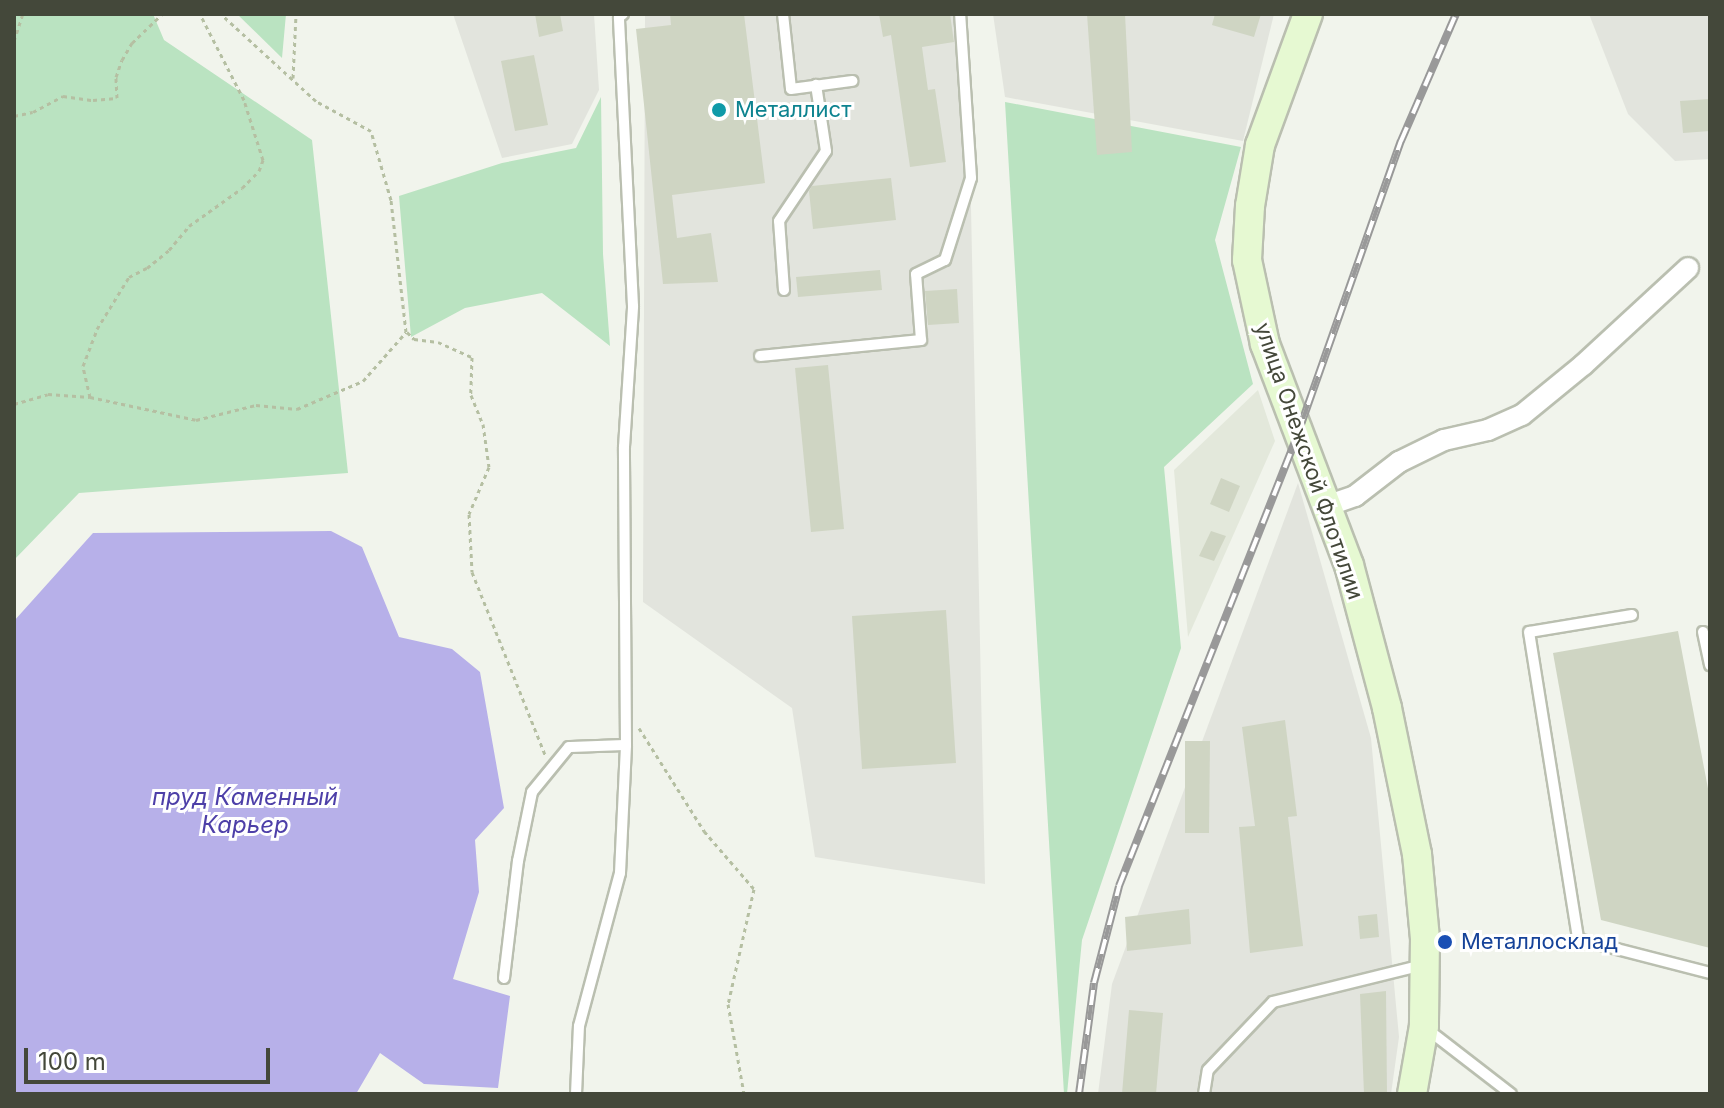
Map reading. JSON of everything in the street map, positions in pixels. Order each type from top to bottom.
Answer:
[{"type":"main road","name":"улица Онежской Флотилии","points":[[1308,14],[1260,145],[1250,206],[1247,260],[1265,344],[1329,505]]},
{"type":"main road","points":[[1412,1094],[1424,1026]]},
{"type":"street","points":[[1329,505],[1355,496],[1399,462],[1444,440],[1488,430],[1522,415],[1583,365],[1688,268]]},
{"type":"lane","points":[[576,1094],[579,1026],[620,873],[626,745],[624,447],[633,306],[619,17],[623,14]]},
{"type":"lane","points":[[783,14],[791,89],[852,81]]},
{"type":"lane","points":[[760,356],[921,340],[916,274],[945,260],[971,178],[960,14]]},
{"type":"lane","points":[[784,290],[779,221],[826,151],[816,85]]},
{"type":"lane","points":[[1329,505],[1387,708],[1417,854],[1425,965],[1424,1026],[1511,1094]]},
{"type":"lane","points":[[1632,615],[1529,632],[1578,939],[1710,973]]},
{"type":"lane","points":[[1703,632],[1710,665]]},
{"type":"lane","points":[[504,978],[518,861],[532,792],[569,747],[626,745]]},
{"type":"lane","points":[[1204,1094],[1208,1070],[1273,1002],[1425,965]]},
{"type":"path","points":[[14,41],[23,14]]},
{"type":"path","points":[[14,116],[33,112],[63,96],[93,100],[117,98],[116,77],[122,60],[132,43],[162,14]]},
{"type":"path","points":[[90,397],[83,366],[97,329],[129,277],[147,268],[169,250],[189,226],[242,188],[259,171],[263,160],[244,100],[200,14]]},
{"type":"path","points":[[221,14],[316,101],[371,131],[391,200],[406,332],[414,339],[438,342],[472,357],[471,395],[483,424],[489,467],[469,514],[472,572],[547,760],[554,766]]},
{"type":"path","points":[[293,80],[296,14]]},
{"type":"path","points":[[14,404],[48,394],[90,397],[196,420],[256,405],[297,409],[363,381],[406,332]]},
{"type":"path","points":[[626,709],[704,831],[754,889],[728,1004],[744,1094]]},
{"type":"shaded area","points":[[453,14],[594,14],[599,90],[572,144],[502,158]]},
{"type":"shaded area","points":[[645,14],[967,14],[985,884],[815,857],[792,708],[643,602]]},
{"type":"shaded area","points":[[993,14],[1274,14],[1243,141],[1005,97]]},
{"type":"shaded area","points":[[1589,14],[1710,14],[1710,159],[1675,161],[1628,114]]},
{"type":"shaded area","points":[[1258,390],[1275,441],[1188,637],[1174,470]]},
{"type":"shaded area","points":[[1298,483],[1371,738],[1399,1037],[1391,1094],[1098,1094],[1112,984]]},
{"type":"green space","points":[[14,14],[153,14],[164,40],[312,140],[348,473],[79,493],[14,560]]},
{"type":"green space","points":[[237,14],[286,14],[282,58]]},
{"type":"green space","points":[[601,97],[603,254],[610,346],[542,293],[465,308],[411,337],[399,196],[502,163],[576,148]]},
{"type":"green space","points":[[1005,102],[1241,147],[1215,240],[1253,384],[1164,467],[1181,648],[1082,940],[1067,1094],[1064,1094]]},
{"type":"water","name":"пруд Каменный Карьер","points":[[331,531],[362,547],[399,637],[452,649],[480,672],[504,808],[475,840],[479,892],[453,979],[510,996],[498,1088],[424,1084],[380,1053],[356,1094],[14,1094],[14,621],[93,533]]},
{"type":"building","points":[[535,14],[560,14],[563,31],[539,37]]},
{"type":"building","points":[[670,14],[744,14],[765,183],[672,195],[677,238],[711,233],[718,282],[663,284],[636,29],[671,25]]},
{"type":"building","points":[[879,14],[950,14],[954,42],[922,47],[928,90],[935,89],[946,162],[910,167],[891,35],[883,37]]},
{"type":"building","points":[[1087,14],[1125,14],[1132,152],[1097,155]]},
{"type":"building","points":[[1215,14],[1261,14],[1254,37],[1212,25]]},
{"type":"building","points":[[534,55],[548,125],[515,131],[501,61]]},
{"type":"building","points":[[1710,99],[1710,131],[1683,133],[1680,101]]},
{"type":"building","points":[[891,178],[896,220],[813,229],[809,191],[812,186]]},
{"type":"building","points":[[880,270],[882,290],[798,297],[796,277]]},
{"type":"building","points":[[957,289],[959,323],[928,325],[925,291]]},
{"type":"building","points":[[828,365],[844,529],[811,532],[795,368]]},
{"type":"building","points":[[1221,478],[1240,486],[1229,512],[1210,504]]},
{"type":"building","points":[[1211,531],[1226,536],[1214,561],[1199,556]]},
{"type":"building","points":[[946,610],[956,763],[862,769],[852,616]]},
{"type":"building","points":[[1678,631],[1710,799],[1710,948],[1601,920],[1553,653]]},
{"type":"building","points":[[1285,720],[1297,816],[1288,817],[1303,946],[1250,953],[1239,827],[1255,826],[1242,727]]},
{"type":"building","points":[[1185,741],[1210,741],[1209,833],[1185,833]]},
{"type":"building","points":[[1189,909],[1191,944],[1127,951],[1125,917]]},
{"type":"building","points":[[1377,914],[1379,937],[1360,939],[1358,916]]},
{"type":"building","points":[[1386,991],[1387,1094],[1364,1094],[1360,994]]},
{"type":"building","points":[[1129,1010],[1163,1013],[1156,1094],[1122,1094]]},
{"type":"railway","points":[[1079,1094],[1094,983],[1119,886],[1298,433],[1401,141],[1456,14]]},
{"type":"place","name":"Металлист","points":[[719,110]]},
{"type":"place","name":"Металлосклад","points":[[1445,942]]}]
